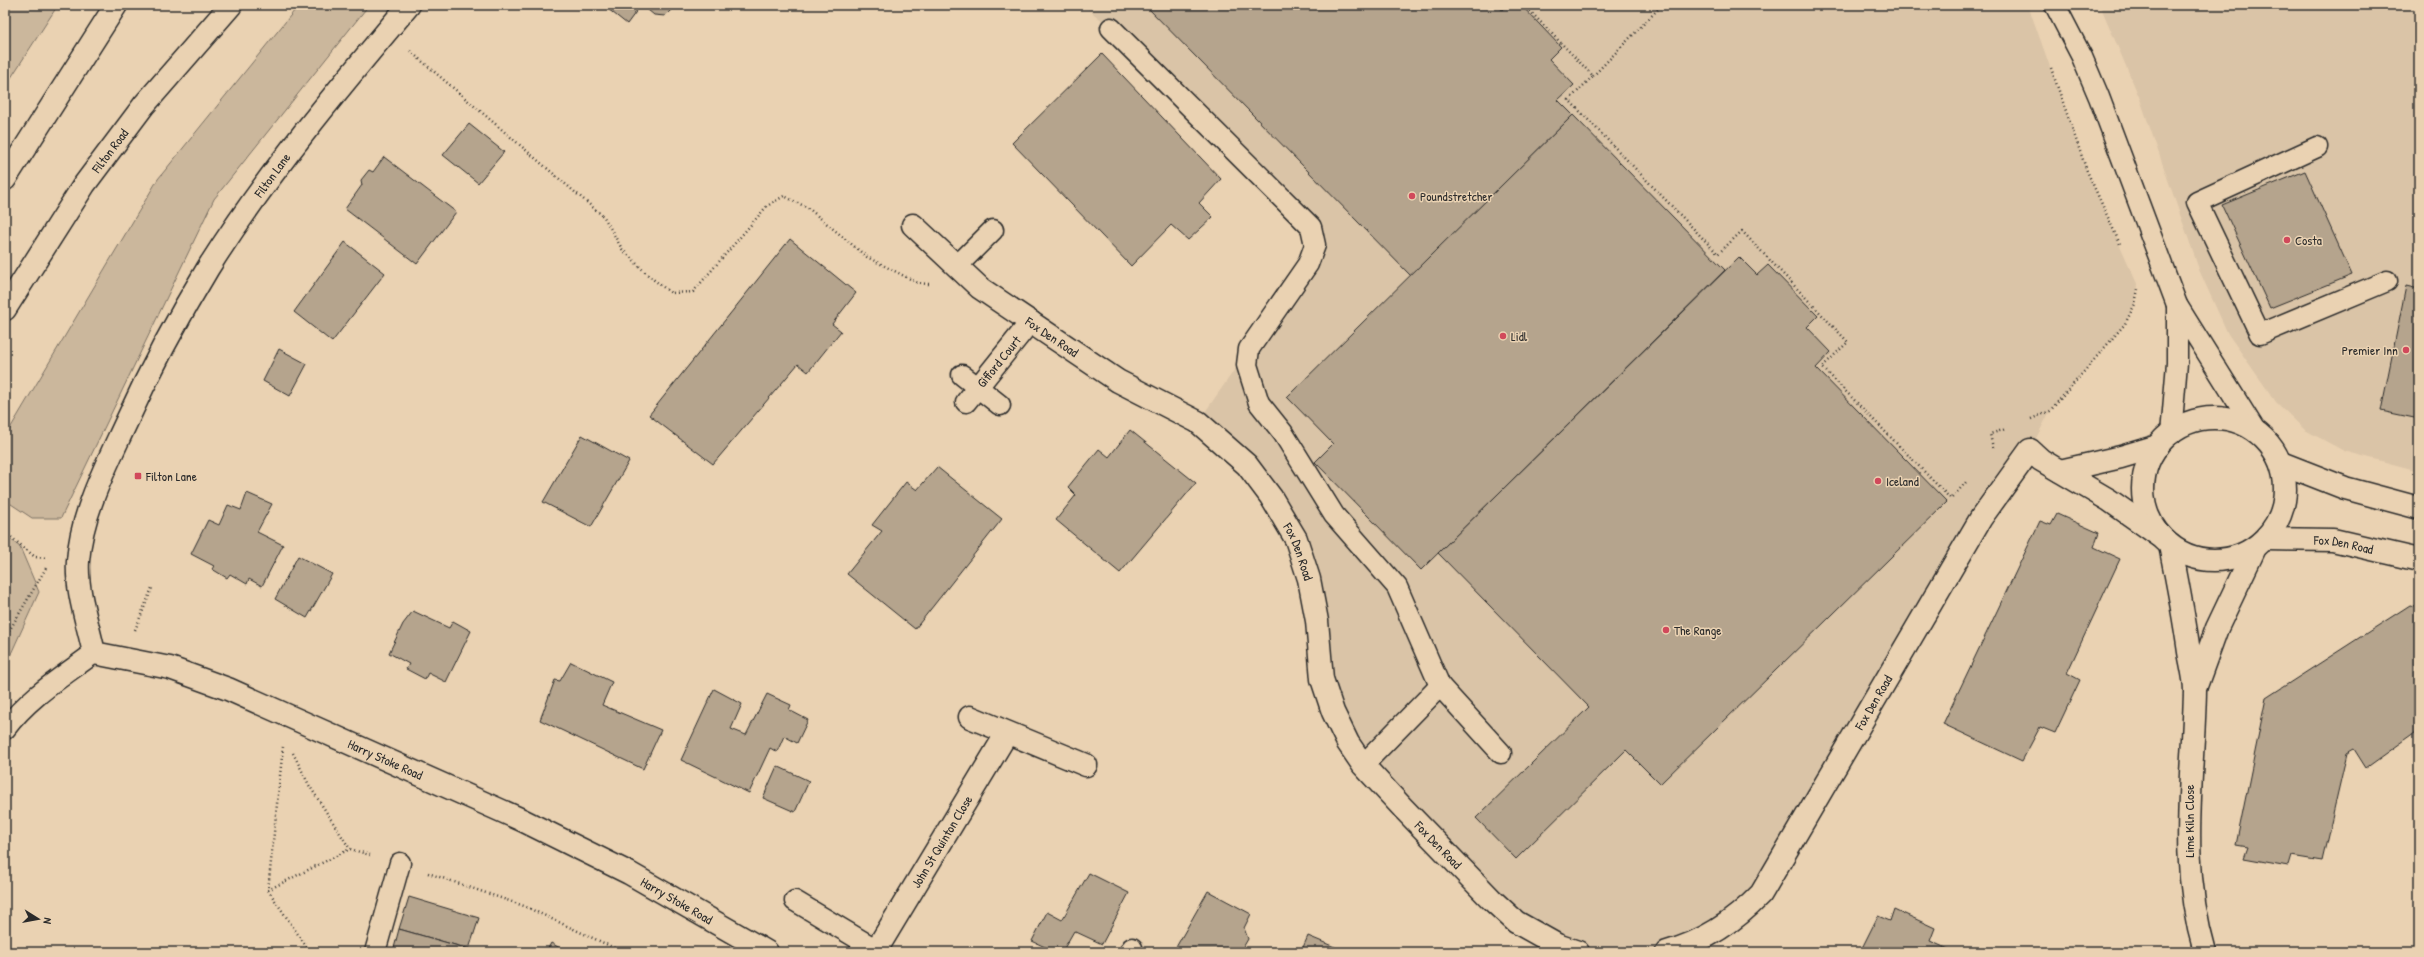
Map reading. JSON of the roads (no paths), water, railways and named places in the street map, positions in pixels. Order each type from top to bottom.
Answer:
[{"type":"street","points":[[5,179],[116,5]]},
{"type":"street","name":"Filton Road","points":[[5,309],[84,185],[144,105],[231,5]]},
{"type":"street","name":"Filton Lane","points":[[94,653],[80,588],[78,562],[80,541],[98,487],[141,389],[168,336],[209,267],[248,207],[312,121],[409,5]]},
{"type":"street","name":"Fox Den Road","points":[[913,225],[980,288],[1118,381],[1198,422],[1247,465],[1271,497],[1296,539],[1309,580],[1316,622],[1322,679],[1333,712],[1348,743],[1362,765],[1485,894],[1516,922],[1557,945],[1578,952]]},
{"type":"street","points":[[2214,418],[2234,421],[2255,430],[2272,447],[2281,463],[2286,493],[2278,522],[2260,543],[2243,555],[2224,560],[2203,560],[2180,552],[2109,500],[2060,471],[2121,457],[2164,440],[2183,425],[2198,420],[2214,418]]},
{"type":"street","points":[[2164,440],[2150,461],[2143,486],[2148,514],[2165,540]]},
{"type":"street","name":"Fox Den Road","points":[[1667,952],[1694,943],[1710,934],[1736,917],[1761,894],[1981,518],[2030,450],[2060,471]]},
{"type":"street","points":[[2281,463],[2345,488],[2419,508]]},
{"type":"street","name":"Lime Kiln Close","points":[[2165,540],[2183,611],[2195,689],[2188,815],[2188,851],[2192,896],[2204,952]]},
{"type":"street","name":"Fox Den Road","points":[[2260,543],[2333,540],[2419,560]]},
{"type":"street","name":"Lime Kiln Close","points":[[2195,689],[2217,628],[2260,543]]},
{"type":"street","name":"Harry Stoke Road","points":[[94,653],[170,668],[196,676],[522,820],[629,873],[768,952]]},
{"type":"street","points":[[970,717],[1086,765]]},
{"type":"street","name":"John St Quinton Close","points":[[876,951],[1007,733]]},
{"type":"lane","points":[[2055,5],[2082,57],[2100,97],[2177,305],[2255,430]]},
{"type":"lane","points":[[1110,28],[1311,226],[1315,245],[1308,264],[1249,349],[1247,365],[1259,403],[1283,433],[1334,515],[1397,588],[1440,686],[1501,753]]},
{"type":"lane","points":[[2318,147],[2197,202],[2260,334],[2387,281]]},
{"type":"lane","points":[[957,266],[993,230]]},
{"type":"lane","points":[[2164,440],[2177,363],[2177,305]]},
{"type":"lane","name":"Gifford Court","points":[[966,402],[970,381],[1031,321]]},
{"type":"lane","points":[[970,381],[1000,405]]},
{"type":"lane","points":[[5,728],[19,710],[31,698],[94,653]]},
{"type":"lane","points":[[1362,765],[1440,686]]},
{"type":"lane","points":[[375,952],[400,863]]},
{"type":"lane","name":"John St Quinton Close","points":[[795,901],[876,951]]},
{"type":"place","name":"Poundstretcher","points":[[1412,196]]},
{"type":"place","name":"Costa","points":[[2287,240]]},
{"type":"place","name":"Lidl","points":[[1503,336]]},
{"type":"place","name":"Premier Inn","points":[[2406,350]]},
{"type":"place","name":"Filton Lane","points":[[138,476]]},
{"type":"place","name":"Iceland","points":[[1878,481]]},
{"type":"place","name":"The Range","points":[[1666,630]]}]
